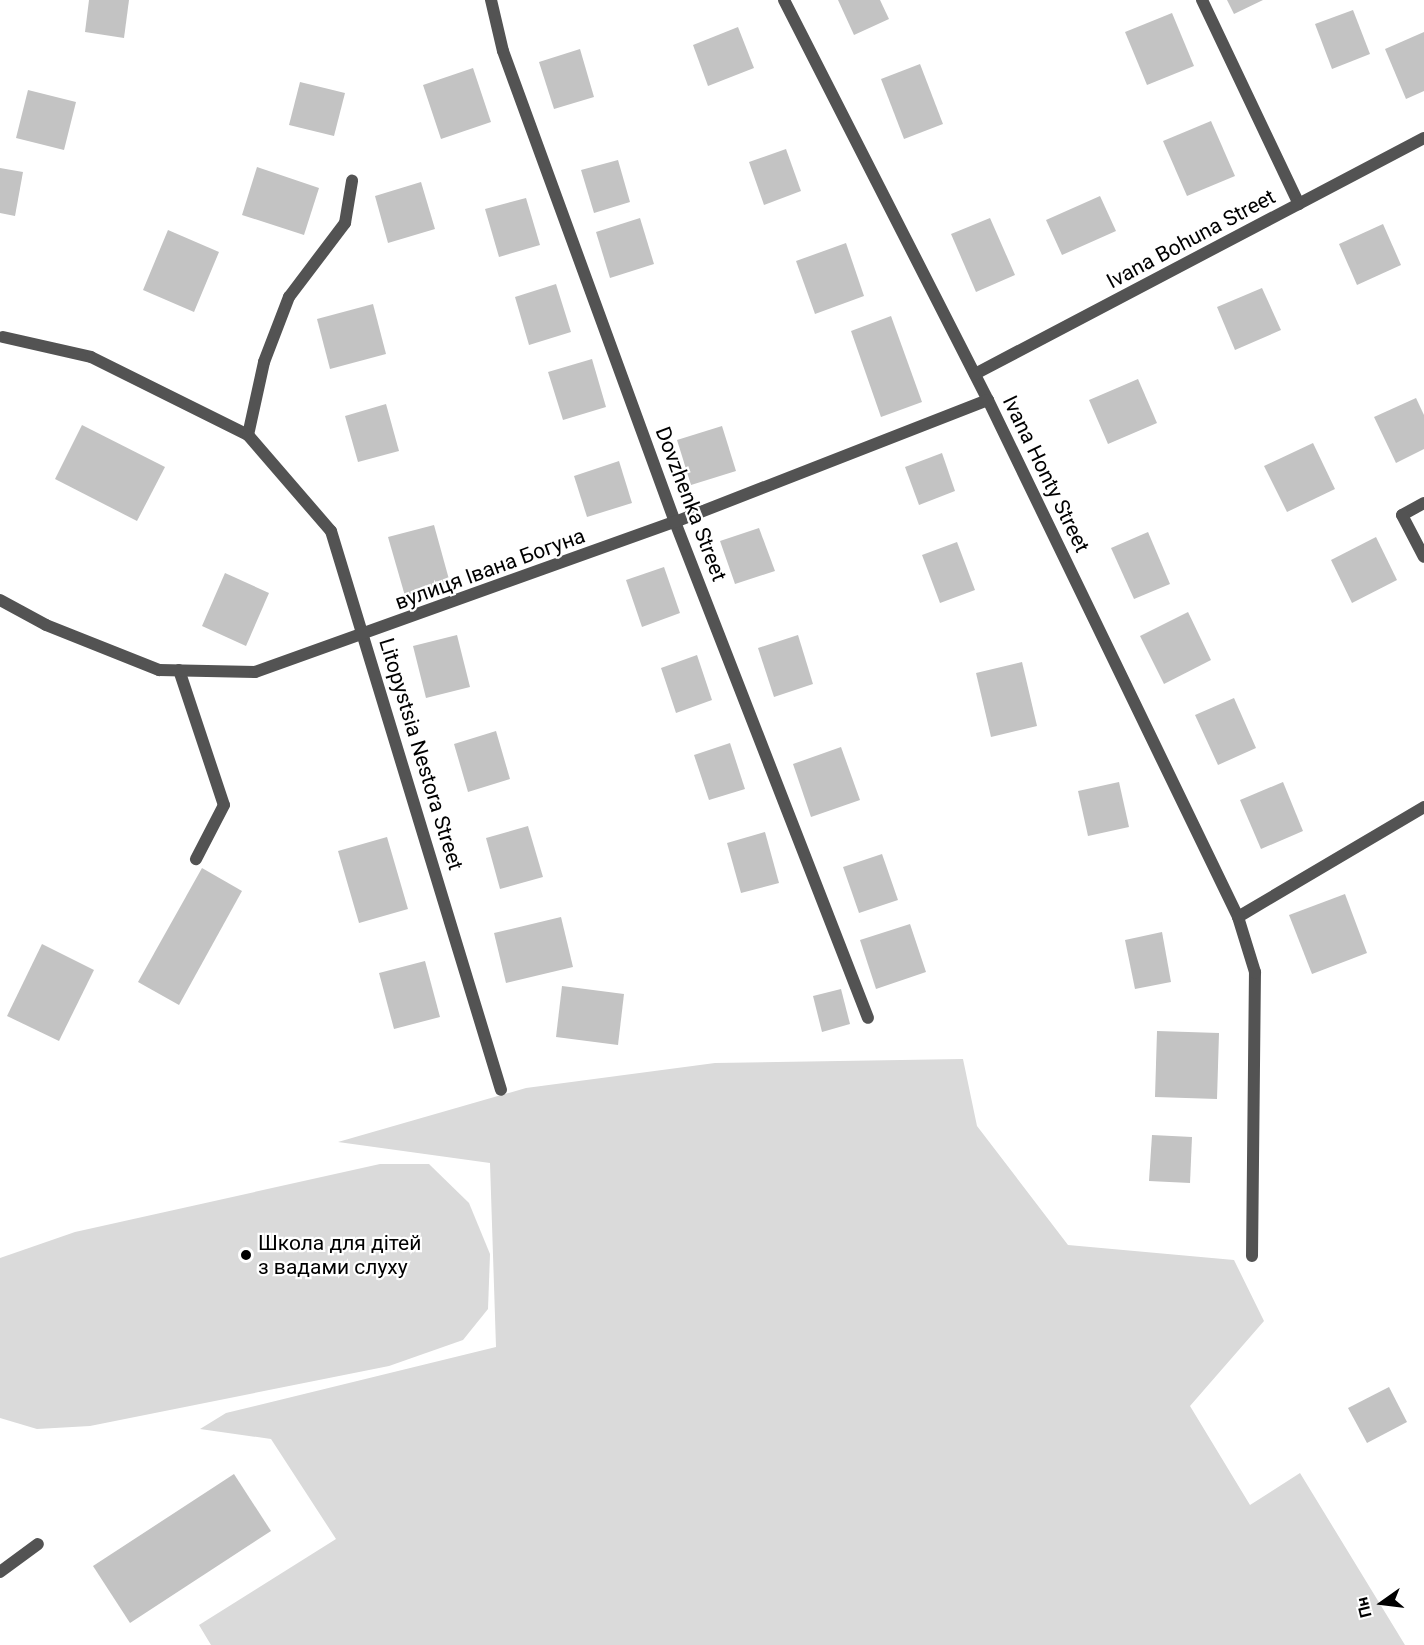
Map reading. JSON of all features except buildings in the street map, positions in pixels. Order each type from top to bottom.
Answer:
[{"type":"street","name":"Dovzhenka Street","points":[[491,0],[503,51],[675,522],[868,1018]]},
{"type":"street","name":"Ivana Honty Street","points":[[784,0],[988,400],[1238,917],[1255,972],[1252,1256]]},
{"type":"street","points":[[1202,0],[1299,204]]},
{"type":"street","name":"Ivana Bohuna Street","points":[[975,374],[1424,138]]},
{"type":"street","points":[[248,435],[264,362],[289,297],[345,223],[352,181]]},
{"type":"street","name":"Litopystsia Nestora Street","points":[[3,337],[91,357],[248,435],[331,531],[366,636],[501,1090]]},
{"type":"street","name":"вулиця Івана Богуна","points":[[0,600],[46,625],[159,670],[255,672],[366,636],[675,522],[988,400]]},
{"type":"street","points":[[1424,503],[1402,515],[1424,557]]},
{"type":"street","points":[[179,670],[224,805],[196,859]]},
{"type":"street","points":[[1238,917],[1424,807]]},
{"type":"street","points":[[0,1572],[38,1544]]},
{"type":"shaded area","points":[[963,1059],[977,1126],[1068,1245],[1234,1260],[1264,1321],[1190,1406],[1250,1505],[1300,1473],[1405,1645],[211,1645],[199,1625],[336,1539],[271,1439],[200,1429],[226,1413],[496,1347],[490,1163],[338,1142],[526,1088],[715,1063]]},
{"type":"shaded area","name":"Школа для дітей з вадами слуху","points":[[380,1164],[429,1164],[469,1203],[490,1254],[488,1309],[463,1340],[389,1366],[90,1426],[37,1429],[0,1418],[0,1258],[75,1232]]},
{"type":"place","name":"Школа для дітей з вадами слуху","points":[[246,1255]]}]
